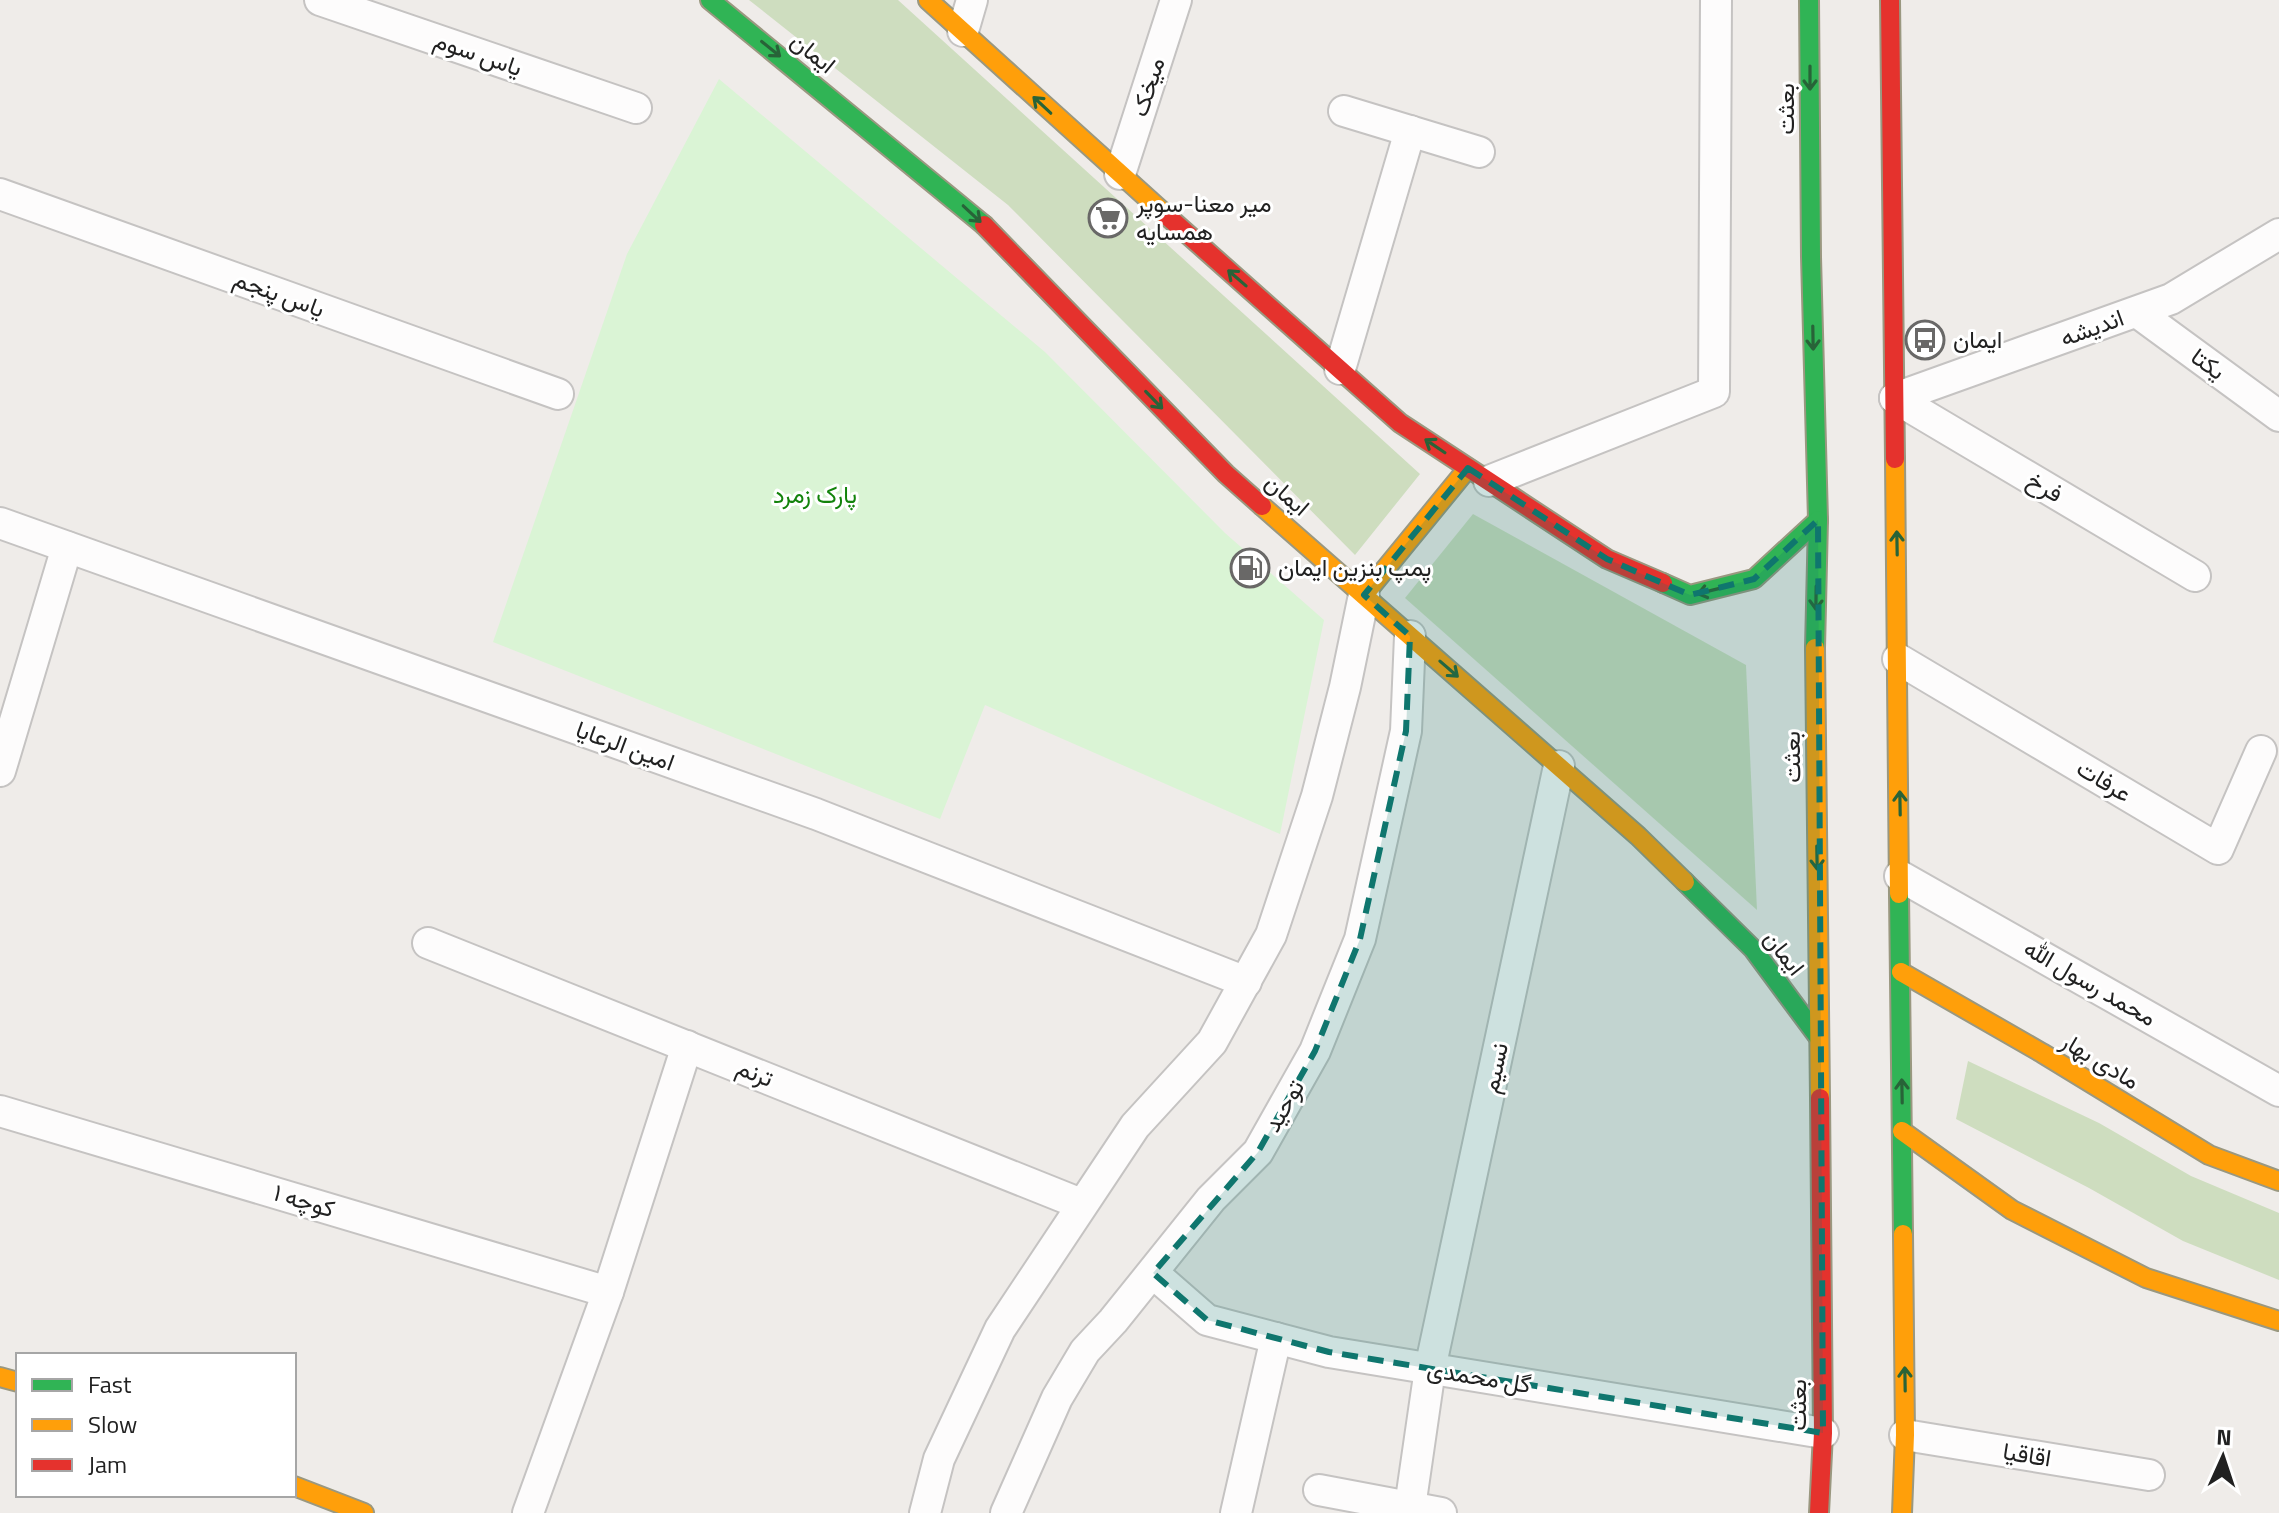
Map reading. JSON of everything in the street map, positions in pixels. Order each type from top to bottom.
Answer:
[{"type":"main road","name":"ایمان","points":[[710,0],[972,213],[1226,474],[1638,836],[1753,949],[1819,1038]]},
{"type":"main road","points":[[928,0],[1400,423],[1607,559],[1690,595],[1754,579],[1818,520]]},
{"type":"main road","name":"بعثت","points":[[1809,0],[1811,257],[1818,520],[1815,656],[1823,1433],[1819,1513]]},
{"type":"main road","points":[[1890,0],[1905,1435],[1902,1513]]},
{"type":"main road","points":[[1364,595],[1478,474]]},
{"type":"main road","name":"مادی بهار","points":[[1901,972],[2209,1155],[2279,1181]]},
{"type":"main road","points":[[1902,1131],[2012,1210],[2146,1278],[2279,1321]]},
{"type":"main road","points":[[296,1487],[364,1513]]},
{"type":"street","name":"یاس سوم","points":[[320,0],[636,108]]},
{"type":"street","points":[[963,31],[972,0]]},
{"type":"street","name":"میخک","points":[[1120,174],[1176,0]]},
{"type":"street","points":[[1478,474],[1714,392],[1716,0]]},
{"type":"street","points":[[1344,111],[1479,152]]},
{"type":"street","points":[[1340,369],[1410,131]]},
{"type":"street","name":"یاس پنجم","points":[[0,194],[558,394]]},
{"type":"street","name":"اندیشه","points":[[1895,398],[2171,299],[2279,234]]},
{"type":"street","name":"یکتا","points":[[2137,312],[2279,416]]},
{"type":"street","name":"فرخ","points":[[1895,398],[2195,576]]},
{"type":"street","name":"امین الرعایا","points":[[0,523],[816,814],[1246,982]]},
{"type":"street","points":[[0,771],[67,547]]},
{"type":"street","points":[[925,1513],[939,1459],[1000,1329],[1135,1126],[1212,1042],[1271,935],[1317,796],[1345,687],[1364,595]]},
{"type":"street","name":"توحید","points":[[1012,1511],[1057,1398],[1085,1351],[1153,1273],[1211,1199],[1258,1152],[1315,1051],[1360,939],[1406,731],[1410,636]]},
{"type":"street","name":"عرفات","points":[[1898,659],[2218,849],[2261,751]]},
{"type":"street","name":"نسیم","points":[[1410,1507],[1430,1369],[1559,766]]},
{"type":"street","name":"محمد رسول الله","points":[[1900,876],[2279,1091]]},
{"type":"street","name":"ترنم","points":[[428,943],[1081,1204]]},
{"type":"street","points":[[528,1513],[608,1292],[687,1046]]},
{"type":"street","name":"کوچه ۱","points":[[0,1111],[608,1292]]},
{"type":"street","name":"گل محمدی","points":[[1153,1273],[1207,1320],[1329,1352],[1823,1433]]},
{"type":"street","points":[[1236,1513],[1276,1338]]},
{"type":"street","name":"اقاقیا","points":[[1905,1435],[2149,1475]]},
{"type":"street","points":[[1319,1490],[1441,1513]]},
{"type":"highlighted area","points":[[1468,468],[1607,559],[1690,595],[1754,579],[1818,520],[1823,1433],[1329,1352],[1207,1320],[1153,1273],[1258,1152],[1315,1051],[1360,939],[1406,731],[1410,636],[1364,595]]},
{"type":"green space","points":[[749,0],[898,0],[1420,474],[1355,555],[1008,205]]},
{"type":"green space","name":"پارک زمرد","points":[[719,79],[1045,352],[1225,533],[1324,620],[1280,834],[985,705],[940,819],[493,642],[627,254]]},
{"type":"green space","points":[[1473,514],[1746,665],[1757,910],[1405,598]]},
{"type":"green space","points":[[1968,1061],[2099,1123],[2191,1176],[2279,1213],[2279,1280],[2183,1241],[1956,1119]]},
{"type":"traffic: fast","points":[[710,0],[984,225]]},
{"type":"traffic: fast","points":[[1809,0],[1811,257],[1818,520],[1815,648]]},
{"type":"traffic: fast","points":[[1663,583],[1690,595],[1754,579],[1818,520]]},
{"type":"traffic: fast","points":[[1685,882],[1753,949],[1819,1038]]},
{"type":"traffic: fast","points":[[1899,894],[1903,1234]]},
{"type":"traffic: slow","points":[[928,0],[1166,215]]},
{"type":"traffic: slow","points":[[1895,459],[1899,894]]},
{"type":"traffic: slow","points":[[1364,595],[1468,468]]},
{"type":"traffic: slow","points":[[1262,506],[1638,836],[1685,882]]},
{"type":"traffic: slow","points":[[1815,648],[1820,1098]]},
{"type":"traffic: slow","points":[[1901,972],[2209,1155],[2279,1181]]},
{"type":"traffic: slow","points":[[1902,1131],[2012,1210],[2146,1278],[2279,1321]]},
{"type":"traffic: slow","points":[[1902,1513],[1905,1435],[1903,1234]]},
{"type":"traffic: slow","points":[[0,1377],[16,1381]]},
{"type":"traffic: slow","points":[[296,1487],[364,1513]]},
{"type":"traffic: jam","points":[[1890,0],[1895,459]]},
{"type":"traffic: jam","points":[[1166,215],[1400,423],[1607,559],[1663,583]]},
{"type":"traffic: jam","points":[[984,225],[1226,474],[1262,506]]},
{"type":"traffic: jam","points":[[1819,1513],[1823,1433],[1820,1098]]},
{"type":"place","name":"میر معنا-سوپر همسایه","points":[[1108,218]]},
{"type":"place","name":"ایمان","points":[[1925,340]]},
{"type":"place","name":"پمپ بنزین ایمان","points":[[1250,568]]}]
